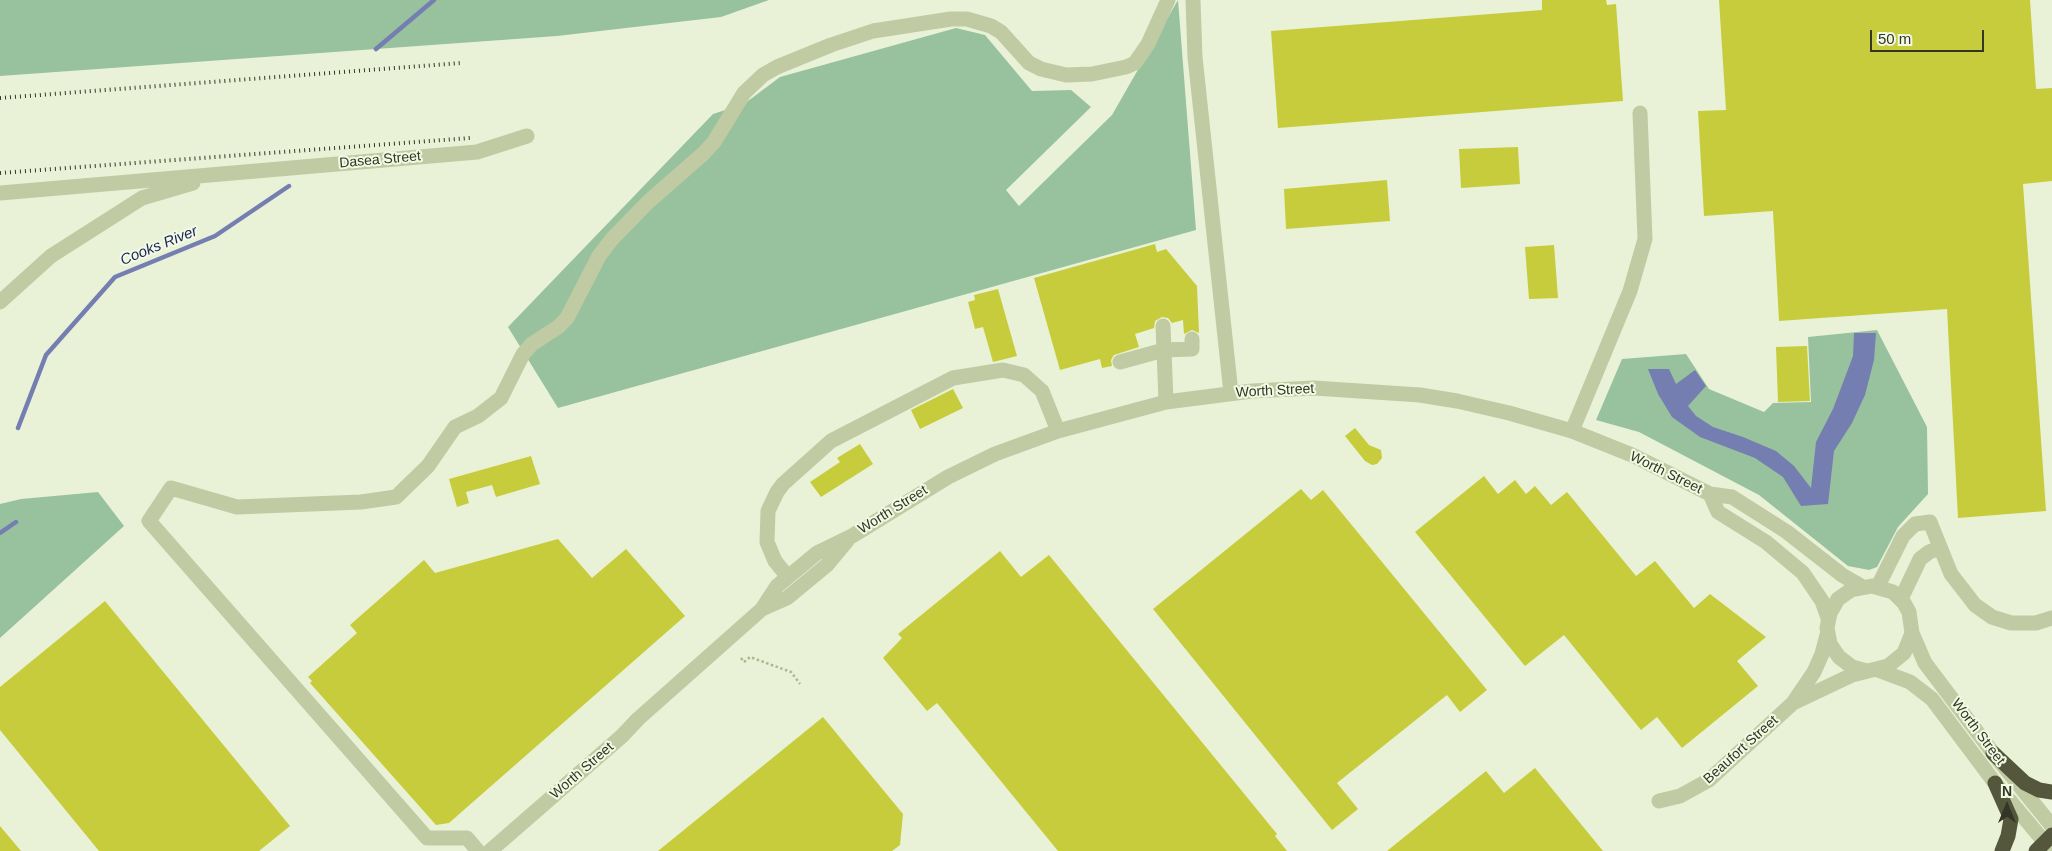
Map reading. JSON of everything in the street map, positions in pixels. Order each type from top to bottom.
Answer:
[{"type":"highway","points":[[1993,753],[2025,782],[2039,790],[2052,792]]},
{"type":"highway","points":[[1995,783],[2011,820],[2008,836],[2002,851]]},
{"type":"street","points":[[478,851],[467,838],[427,838],[149,521],[170,488],[237,507],[361,502],[396,497],[428,466],[455,427],[478,416],[501,398],[523,354],[532,344],[558,327],[570,314],[599,256],[612,239],[648,202],[704,153],[714,142],[744,93],[763,75],[776,67],[832,44],[873,31],[951,19],[967,19],[991,26],[1000,32],[1025,59],[1041,69],[1066,75],[1092,74],[1126,67],[1134,63],[1148,44],[1168,0]]},
{"type":"street","points":[[1193,0],[1195,57],[1231,393]]},
{"type":"street","points":[[1572,431],[1630,292],[1645,239],[1640,114]]},
{"type":"street","name":"Dasea Street","points":[[230,172],[477,152],[527,136]]},
{"type":"street","points":[[0,193],[143,182],[230,172]]},
{"type":"street","points":[[0,302],[52,256],[142,198],[230,172]]},
{"type":"street","points":[[1163,326],[1166,402]]},
{"type":"street","points":[[1120,362],[1164,350],[1192,349],[1192,339]]},
{"type":"street","points":[[788,577],[775,561],[767,542],[766,522],[768,512],[776,492],[783,484],[832,441],[953,378],[1004,370],[1024,376],[1042,391],[1058,431]]},
{"type":"street","name":"Worth Street","points":[[490,851],[622,736],[638,719],[762,609],[777,586],[817,553],[852,536],[948,477],[995,454],[1058,431],[1166,402],[1231,393],[1314,388],[1420,395],[1509,413],[1572,431],[1641,459],[1710,494],[1732,497],[1808,547],[1842,575],[1862,586]]},
{"type":"street","name":"Worth Street","points":[[1710,494],[1718,512],[1766,542],[1803,573],[1822,601],[1828,618]]},
{"type":"street","points":[[1878,586],[1903,536],[1915,524],[1930,522],[1951,574],[1975,605],[1983,612],[2001,621],[2017,624],[2036,623],[2052,618]]},
{"type":"street","name":"Worth Street","points":[[762,609],[788,598],[827,565],[852,536]]},
{"type":"street","points":[[1901,599],[1916,564],[1925,555],[1940,548]]},
{"type":"street","points":[[1862,586],[1878,586],[1892,592],[1901,599],[1911,617],[1912,633],[1907,648],[1901,657],[1893,664],[1873,670],[1857,669],[1843,661],[1832,649],[1828,634],[1828,618],[1838,599],[1851,590],[1862,586]]},
{"type":"street","name":"Worth Street","points":[[1912,633],[1925,663],[1993,753],[2052,826]]},
{"type":"street","name":"Beaufort Street","points":[[1659,801],[1680,796],[1709,780],[1792,703],[1814,672],[1828,634]]},
{"type":"street","name":"Worth Street","points":[[1873,670],[1910,682],[1932,699],[1995,783],[2046,845]]},
{"type":"street","name":"Beaufort Street","points":[[1792,703],[1852,675],[1873,670]]},
{"type":"path","points":[[741,658],[744,662],[750,657],[791,672],[800,684]]},
{"type":"green space","points":[[0,0],[769,0],[721,17],[557,36],[0,76]]},
{"type":"green space","points":[[1178,0],[1196,230],[558,408],[508,327],[713,114],[744,104],[780,77],[956,28],[985,35],[1032,91],[1071,90],[1091,107],[1006,190],[1019,206],[1112,115]]},
{"type":"green space","points":[[1877,330],[1927,427],[1928,494],[1898,527],[1877,567],[1869,570],[1848,566],[1759,495],[1639,432],[1596,420],[1622,359],[1686,354],[1709,389],[1764,412],[1773,403],[1811,402],[1808,337]]},
{"type":"green space","points":[[98,492],[124,526],[0,638],[0,504],[21,499]]},
{"type":"water","points":[[1854,333],[1876,333],[1874,360],[1865,395],[1852,423],[1834,451],[1828,504],[1801,506],[1783,477],[1755,458],[1700,437],[1672,417],[1658,394],[1648,369],[1669,369],[1676,384],[1695,370],[1706,386],[1688,406],[1696,416],[1713,427],[1776,451],[1794,466],[1811,488],[1816,442],[1833,409],[1853,356]]},
{"type":"building","points":[[1542,0],[1606,0],[1607,5],[1616,4],[1623,101],[1278,128],[1271,31],[1542,10]]},
{"type":"building","points":[[1719,0],[2030,0],[2036,89],[2052,88],[2052,181],[2023,184],[2046,511],[1958,518],[1947,309],[1779,321],[1773,211],[1704,216],[1698,111],[1726,110]]},
{"type":"building","points":[[1518,147],[1520,184],[1461,188],[1459,149]]},
{"type":"building","points":[[1387,180],[1390,221],[1286,229],[1284,189]]},
{"type":"building","points":[[1155,244],[1157,252],[1166,249],[1197,286],[1199,333],[1192,330],[1184,334],[1183,320],[1172,323],[1168,318],[1162,317],[1155,321],[1154,328],[1135,334],[1139,347],[1114,355],[1111,360],[1112,366],[1102,368],[1100,359],[1060,370],[1034,278]]},
{"type":"building","points":[[1554,245],[1558,298],[1529,299],[1525,247]]},
{"type":"building","points":[[998,289],[1017,356],[993,362],[983,327],[975,329],[968,302],[975,300],[974,295]]},
{"type":"building","points":[[1807,346],[1810,401],[1778,402],[1776,347]]},
{"type":"building","points":[[953,389],[963,408],[920,429],[911,410]]},
{"type":"building","points":[[1355,428],[1369,445],[1381,450],[1382,458],[1377,464],[1372,465],[1365,461],[1345,436]]},
{"type":"building","points":[[860,444],[873,464],[821,497],[810,482],[840,462],[837,458]]},
{"type":"building","points":[[531,456],[540,484],[496,497],[492,485],[466,492],[469,503],[457,507],[449,479]]},
{"type":"building","points":[[1484,476],[1498,494],[1515,480],[1526,494],[1535,486],[1551,505],[1567,492],[1636,576],[1655,561],[1694,608],[1710,594],[1766,637],[1737,661],[1758,686],[1682,748],[1657,717],[1641,730],[1564,635],[1525,666],[1415,532]]},
{"type":"building","points":[[1301,489],[1311,500],[1323,490],[1487,690],[1460,712],[1447,695],[1337,783],[1358,809],[1332,830],[1153,609]]},
{"type":"building","points":[[558,539],[592,578],[626,549],[685,616],[449,823],[436,825],[310,683],[312,681],[308,677],[357,633],[350,625],[424,560],[435,573]]},
{"type":"building","points":[[1000,551],[1021,577],[1049,555],[1277,834],[1275,836],[1287,851],[1058,851],[937,703],[927,711],[883,658],[902,638],[898,634]]},
{"type":"building","points":[[105,601],[290,826],[259,851],[99,851],[0,730],[0,687]]},
{"type":"building","points":[[823,717],[903,814],[900,845],[892,851],[658,851]]},
{"type":"building","points":[[1535,768],[1603,851],[1387,851],[1486,771],[1504,793]]},
{"type":"building","points":[[0,826],[21,851],[0,851]]},
{"type":"waterway","name":"Cooks River","points":[[376,49],[434,0]]},
{"type":"waterway","name":"Cooks River","points":[[18,428],[46,355],[115,277],[215,236],[289,186]]},
{"type":"waterway","name":"Cooks River","points":[[0,533],[16,522]]},
{"type":"railway","points":[[0,98],[461,63]]},
{"type":"railway","points":[[0,173],[470,138]]}]
